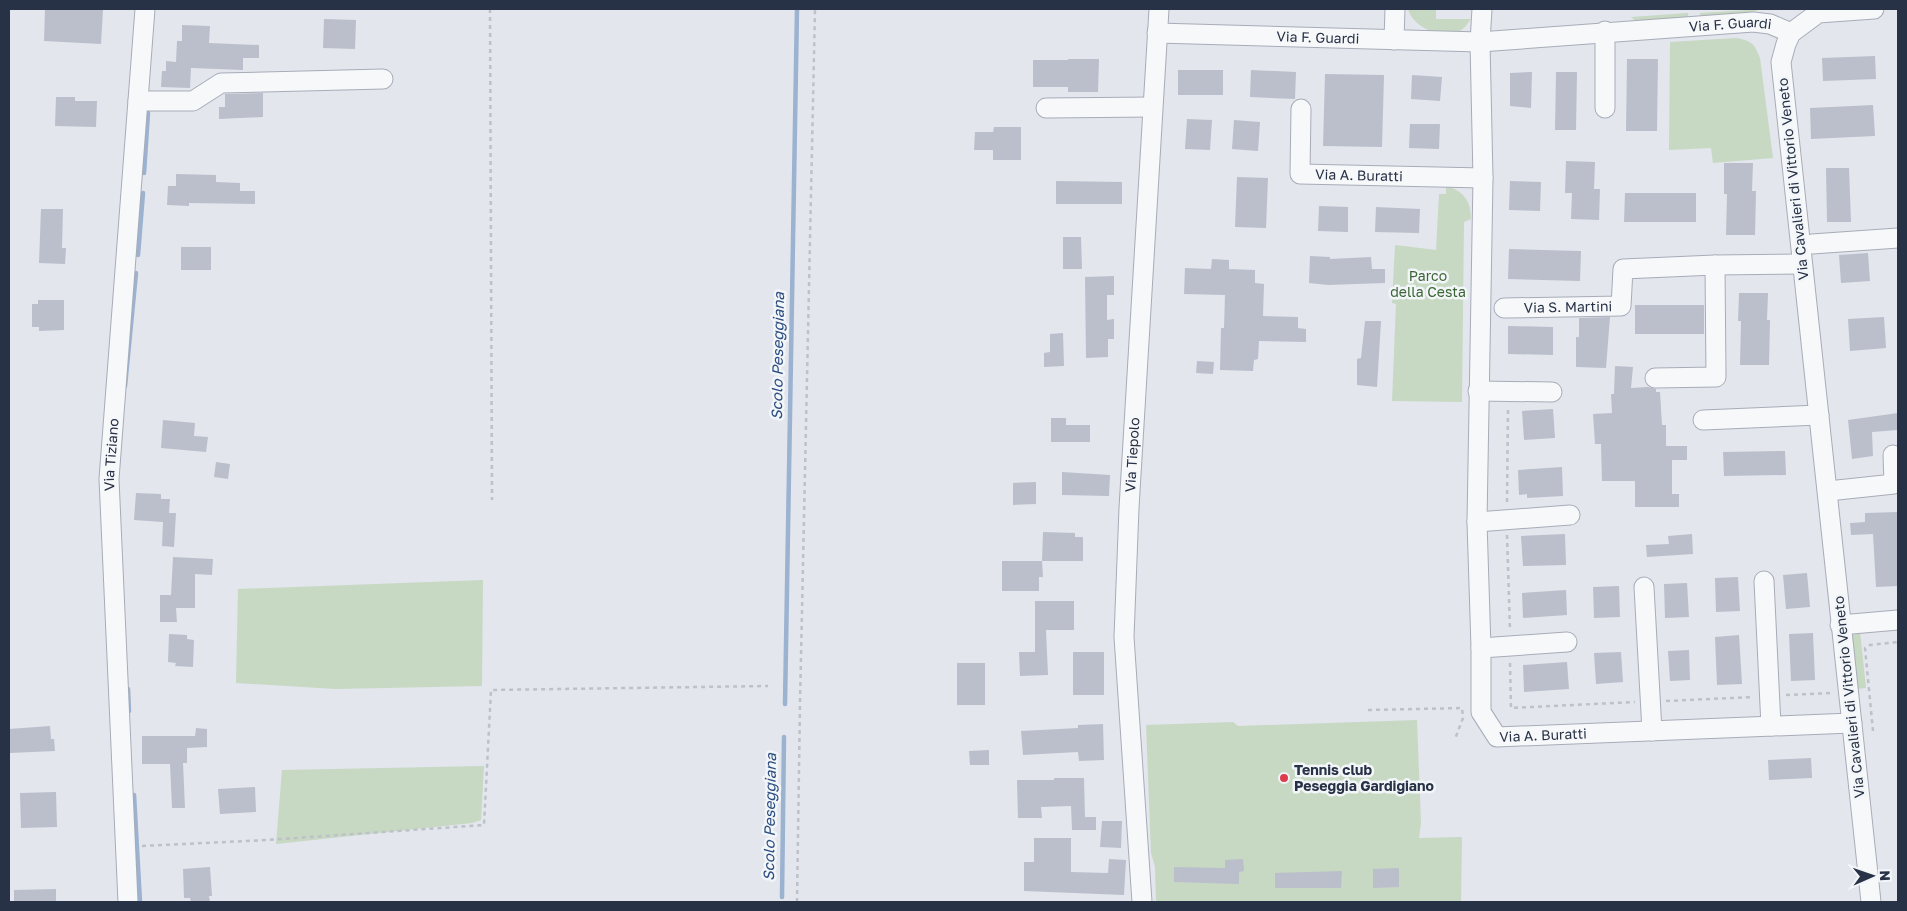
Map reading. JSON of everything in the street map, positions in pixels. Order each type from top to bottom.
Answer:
[{"type":"street","name":"Via Tiziano","points":[[128,902],[108,479],[145,9]]},
{"type":"street","name":"Via Tiepolo","points":[[1142,902],[1124,637],[1129,508],[1159,9]]},
{"type":"street","points":[[1394,40],[1395,9]]},
{"type":"street","points":[[1480,42],[1482,9]]},
{"type":"street","points":[[1791,33],[1818,13],[1874,9]]},
{"type":"street","name":"Via F. Guardi","points":[[1157,33],[1480,42],[1606,31],[1753,22],[1770,24],[1791,33]]},
{"type":"street","points":[[1605,108],[1606,31]]},
{"type":"street","name":"Via Cavalieri di Vittorio Veneto","points":[[1791,33],[1780,62],[1828,491],[1840,625],[1871,902]]},
{"type":"street","name":"Via A. Buratti","points":[[1480,42],[1483,178],[1477,522],[1481,712],[1497,737],[1852,723]]},
{"type":"street","points":[[138,102],[192,101],[221,83],[383,78]]},
{"type":"street","points":[[1046,108],[1152,107]]},
{"type":"street","name":"Via A. Buratti","points":[[1301,109],[1300,174],[1483,178]]},
{"type":"street","points":[[1812,244],[1898,238]]},
{"type":"street","name":"Via S. Martini","points":[[1504,308],[1621,306],[1623,269],[1802,264]]},
{"type":"street","points":[[1655,378],[1716,377],[1715,265]]},
{"type":"street","points":[[1478,391],[1552,392]]},
{"type":"street","points":[[1703,420],[1819,415]]},
{"type":"street","points":[[1828,491],[1894,484],[1892,455]]},
{"type":"street","points":[[1477,522],[1570,515]]},
{"type":"street","points":[[1764,581],[1771,726]]},
{"type":"street","points":[[1644,587],[1652,731]]},
{"type":"street","points":[[1840,625],[1898,620]]},
{"type":"street","points":[[1481,648],[1567,642]]},
{"type":"path","points":[[490,9],[492,500]]},
{"type":"path","points":[[798,902],[800,702],[815,9]]},
{"type":"path","points":[[1508,392],[1507,520],[1511,708],[1832,693]]},
{"type":"path","points":[[1873,731],[1865,648],[1870,645],[1898,642]]},
{"type":"path","points":[[140,846],[484,825],[491,690],[768,686]]},
{"type":"path","points":[[1368,710],[1462,708],[1463,718],[1455,738]]},
{"type":"green space","points":[[1408,9],[1436,9],[1436,19],[1471,19],[1460,31],[1445,34],[1437,33],[1422,27],[1411,16]]},
{"type":"green space","points":[[1761,9],[1747,14],[1700,19],[1700,13]]},
{"type":"green space","points":[[1688,13],[1688,19],[1637,22],[1631,17]]},
{"type":"green space","points":[[1736,38],[1746,40],[1752,44],[1760,58],[1773,158],[1713,163],[1711,148],[1669,150],[1670,42]]},
{"type":"green space","name":"Parco della Cesta","points":[[1446,186],[1462,194],[1468,202],[1471,213],[1471,219],[1464,222],[1462,402],[1392,401],[1396,304],[1392,303],[1395,245],[1436,250],[1439,194],[1446,194]]},
{"type":"green space","points":[[483,580],[482,686],[336,689],[236,683],[238,589]]},
{"type":"green space","points":[[1860,631],[1866,688],[1856,689],[1852,636]]},
{"type":"green space","name":"Tennis club Peseggia Gardigiano","points":[[1417,720],[1421,823],[1419,838],[1462,837],[1461,902],[1156,902],[1155,867],[1151,853],[1146,725],[1233,722],[1238,726]]},
{"type":"green space","points":[[484,766],[481,820],[472,823],[276,844],[282,770]]},
{"type":"building","points":[[45,9],[103,10],[101,44],[44,41]]},
{"type":"building","points":[[324,19],[356,20],[355,49],[323,48]]},
{"type":"building","points":[[182,25],[210,26],[209,43],[259,45],[259,58],[243,58],[243,70],[191,68],[190,88],[161,87],[162,71],[166,71],[166,61],[176,62],[177,41],[182,41]]},
{"type":"building","points":[[1875,56],[1876,79],[1823,81],[1822,58]]},
{"type":"building","points":[[1099,59],[1098,92],[1068,92],[1068,87],[1033,87],[1033,60]]},
{"type":"building","points":[[1627,59],[1658,59],[1657,131],[1626,131]]},
{"type":"building","points":[[1178,70],[1223,70],[1223,95],[1178,95]]},
{"type":"building","points":[[1251,70],[1296,72],[1295,99],[1250,97]]},
{"type":"building","points":[[1532,72],[1531,108],[1510,106],[1510,73]]},
{"type":"building","points":[[1556,72],[1577,72],[1576,130],[1555,130]]},
{"type":"building","points":[[1325,74],[1384,75],[1382,147],[1323,146]]},
{"type":"building","points":[[1412,75],[1442,77],[1440,101],[1411,99]]},
{"type":"building","points":[[263,93],[263,117],[219,119],[219,107],[225,107],[225,94]]},
{"type":"building","points":[[56,97],[75,97],[75,101],[97,101],[96,127],[55,126]]},
{"type":"building","points":[[1873,105],[1875,136],[1811,139],[1810,108]]},
{"type":"building","points":[[1187,119],[1212,120],[1210,150],[1185,149]]},
{"type":"building","points":[[1234,120],[1260,122],[1258,151],[1232,149]]},
{"type":"building","points":[[1410,124],[1440,124],[1439,149],[1409,148]]},
{"type":"building","points":[[994,127],[1021,127],[1021,160],[993,160],[993,150],[974,150],[975,132],[993,132]]},
{"type":"building","points":[[1566,161],[1595,162],[1594,189],[1600,189],[1599,220],[1571,219],[1572,193],[1565,193]]},
{"type":"building","points":[[1724,163],[1753,163],[1752,191],[1756,191],[1755,235],[1726,235],[1727,194],[1724,194]]},
{"type":"building","points":[[1826,168],[1849,168],[1851,222],[1827,222]]},
{"type":"building","points":[[176,174],[216,175],[216,182],[240,183],[240,191],[255,191],[255,204],[189,203],[189,206],[167,205],[168,186],[176,186]]},
{"type":"building","points":[[1237,177],[1268,178],[1266,228],[1235,227]]},
{"type":"building","points":[[1056,181],[1122,182],[1122,204],[1056,204]]},
{"type":"building","points":[[1510,181],[1541,182],[1540,211],[1509,210]]},
{"type":"building","points":[[1625,193],[1696,193],[1696,222],[1624,222]]},
{"type":"building","points":[[1319,206],[1348,207],[1348,232],[1318,231]]},
{"type":"building","points":[[1376,207],[1420,209],[1419,233],[1375,232]]},
{"type":"building","points":[[41,209],[63,209],[62,248],[66,248],[65,264],[39,263]]},
{"type":"building","points":[[1063,237],[1081,237],[1082,269],[1063,269]]},
{"type":"building","points":[[181,247],[211,247],[211,270],[181,270]]},
{"type":"building","points":[[1509,249],[1581,251],[1580,281],[1508,279]]},
{"type":"building","points":[[1868,253],[1870,281],[1841,283],[1839,255]]},
{"type":"building","points":[[1310,256],[1330,257],[1330,259],[1371,257],[1372,269],[1385,269],[1385,283],[1328,285],[1309,283]]},
{"type":"building","points":[[1212,259],[1229,260],[1229,269],[1255,270],[1255,283],[1264,284],[1263,316],[1298,317],[1298,328],[1306,329],[1306,342],[1259,341],[1258,359],[1254,360],[1253,371],[1220,370],[1221,328],[1224,328],[1225,295],[1184,294],[1185,268],[1211,269]]},
{"type":"building","points":[[1114,276],[1114,295],[1107,295],[1107,320],[1114,319],[1114,339],[1108,339],[1108,357],[1086,358],[1085,277]]},
{"type":"building","points":[[1739,293],[1768,293],[1767,320],[1770,320],[1769,365],[1740,365],[1741,321],[1738,321]]},
{"type":"building","points":[[38,300],[64,300],[64,330],[39,331],[39,327],[32,327],[32,304],[38,304]]},
{"type":"building","points":[[1635,305],[1704,305],[1704,334],[1635,334]]},
{"type":"building","points":[[1610,317],[1606,368],[1576,367],[1576,337],[1579,337],[1579,318]]},
{"type":"building","points":[[1884,317],[1886,348],[1850,351],[1848,319]]},
{"type":"building","points":[[1365,321],[1381,321],[1377,387],[1357,385],[1357,359],[1361,358]]},
{"type":"building","points":[[1508,326],[1553,327],[1553,355],[1508,354]]},
{"type":"building","points":[[1063,333],[1064,366],[1044,367],[1044,353],[1050,352],[1050,334]]},
{"type":"building","points":[[1197,361],[1214,362],[1213,374],[1196,373]]},
{"type":"building","points":[[1615,366],[1633,367],[1631,388],[1648,387],[1656,389],[1656,392],[1660,392],[1662,425],[1666,425],[1666,446],[1687,446],[1687,460],[1672,460],[1672,494],[1679,494],[1679,507],[1635,507],[1635,481],[1602,481],[1601,444],[1595,444],[1593,414],[1612,413],[1611,394],[1614,394]]},
{"type":"building","points":[[1553,409],[1555,438],[1524,440],[1522,411]]},
{"type":"building","points":[[1898,413],[1898,430],[1872,432],[1873,456],[1852,459],[1848,420]]},
{"type":"building","points":[[1051,418],[1066,418],[1066,425],[1090,425],[1090,442],[1051,442]]},
{"type":"building","points":[[163,420],[195,423],[194,436],[208,437],[206,452],[161,448]]},
{"type":"building","points":[[1785,451],[1786,475],[1724,476],[1723,452]]},
{"type":"building","points":[[216,462],[230,464],[228,479],[214,477]]},
{"type":"building","points":[[1562,467],[1563,496],[1527,498],[1527,494],[1519,495],[1518,470]]},
{"type":"building","points":[[1062,472],[1110,475],[1109,496],[1062,495]]},
{"type":"building","points":[[1036,482],[1036,504],[1013,505],[1013,483]]},
{"type":"building","points":[[136,493],[161,494],[161,499],[170,499],[169,513],[176,513],[174,547],[162,546],[163,522],[134,520]]},
{"type":"building","points":[[1898,512],[1898,586],[1876,587],[1873,534],[1851,535],[1850,523],[1865,522],[1865,513]]},
{"type":"building","points":[[1043,532],[1075,533],[1075,537],[1083,537],[1083,561],[1042,561]]},
{"type":"building","points":[[1565,534],[1566,565],[1523,566],[1521,536]]},
{"type":"building","points":[[1692,534],[1693,554],[1647,557],[1646,545],[1669,544],[1668,536]]},
{"type":"building","points":[[173,557],[213,559],[212,575],[195,574],[195,608],[176,608],[177,622],[160,622],[160,595],[171,595]]},
{"type":"building","points":[[1002,561],[1042,561],[1043,577],[1039,577],[1039,591],[1002,591]]},
{"type":"building","points":[[1807,573],[1810,607],[1786,609],[1783,575]]},
{"type":"building","points":[[1738,577],[1740,611],[1716,612],[1715,578]]},
{"type":"building","points":[[1687,583],[1689,617],[1665,618],[1664,584]]},
{"type":"building","points":[[1619,586],[1620,617],[1594,618],[1593,587]]},
{"type":"building","points":[[1566,590],[1567,615],[1523,618],[1522,593]]},
{"type":"building","points":[[1035,601],[1074,601],[1074,630],[1046,630],[1048,675],[1020,676],[1019,652],[1035,652]]},
{"type":"building","points":[[1813,633],[1815,680],[1791,681],[1789,634]]},
{"type":"building","points":[[169,634],[187,635],[187,639],[194,640],[193,667],[175,666],[176,663],[168,662]]},
{"type":"building","points":[[1739,635],[1742,684],[1717,685],[1715,637]]},
{"type":"building","points":[[1689,650],[1690,680],[1670,681],[1668,651]]},
{"type":"building","points":[[1073,652],[1104,652],[1104,695],[1073,695]]},
{"type":"building","points":[[1621,652],[1623,682],[1596,684],[1594,653]]},
{"type":"building","points":[[1567,662],[1569,689],[1524,692],[1523,665]]},
{"type":"building","points":[[957,663],[985,663],[985,705],[957,705]]},
{"type":"building","points":[[1103,724],[1104,760],[1079,761],[1078,752],[1023,755],[1021,731],[1078,728],[1078,725]]},
{"type":"building","points":[[50,726],[51,739],[54,739],[55,751],[10,753],[9,729]]},
{"type":"building","points":[[196,728],[207,729],[207,747],[187,748],[187,763],[183,763],[185,808],[172,808],[170,764],[142,764],[142,736],[195,736]]},
{"type":"building","points":[[989,750],[989,765],[970,765],[969,751]]},
{"type":"building","points":[[1811,758],[1812,778],[1769,780],[1768,760]]},
{"type":"building","points":[[1054,778],[1084,778],[1085,817],[1096,817],[1096,830],[1072,830],[1071,806],[1041,807],[1042,818],[1018,818],[1017,780],[1054,780]]},
{"type":"building","points":[[255,787],[256,812],[220,814],[218,789]]},
{"type":"building","points":[[56,792],[57,827],[21,828],[20,793]]},
{"type":"building","points":[[1102,821],[1122,821],[1121,848],[1100,847]]},
{"type":"building","points":[[1034,838],[1071,838],[1071,872],[1108,873],[1109,859],[1126,860],[1124,895],[1024,891],[1024,862],[1034,862]]},
{"type":"building","points":[[1243,859],[1244,871],[1239,872],[1239,884],[1174,882],[1174,867],[1225,868],[1225,860]]},
{"type":"building","points":[[210,867],[212,896],[209,896],[210,902],[191,902],[190,898],[184,898],[183,869]]},
{"type":"building","points":[[1399,868],[1399,887],[1373,888],[1373,869]]},
{"type":"building","points":[[1342,871],[1341,888],[1275,888],[1275,873]]},
{"type":"building","points":[[56,889],[56,902],[14,902],[14,890]]},
{"type":"waterway","name":"Scolo Peseggiana","points":[[785,704],[797,9]]},
{"type":"waterway","points":[[144,173],[148,113]]},
{"type":"waterway","points":[[138,255],[143,193]]},
{"type":"waterway","points":[[125,386],[136,273]]},
{"type":"waterway","points":[[128,689],[129,711]]},
{"type":"waterway","name":"Scolo Peseggiana","points":[[782,897],[784,737]]},
{"type":"waterway","points":[[134,795],[140,902]]},
{"type":"place","name":"Tennis club Peseggia Gardigiano","points":[[1284,778]]}]
